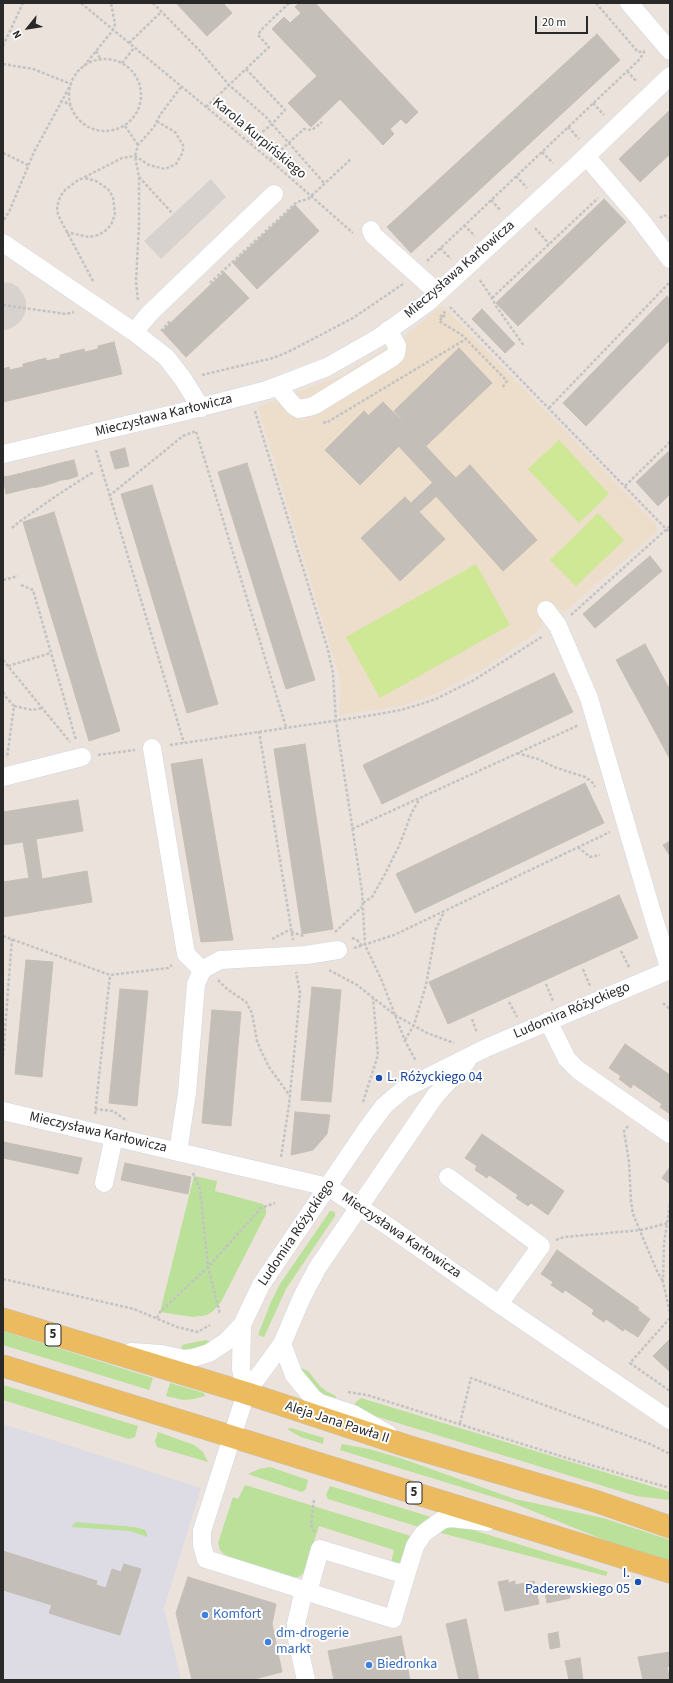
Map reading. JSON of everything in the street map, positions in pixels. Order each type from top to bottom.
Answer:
[{"type":"main road","name":"Aleja Jana Pawła II","points":[[3,1319],[246,1393],[407,1446],[595,1501],[670,1527]]},
{"type":"main road","name":"5","points":[[3,1366],[670,1572]]},
{"type":"street","points":[[629,3],[670,51]]},
{"type":"street","name":"Mieczysława Karłowicza","points":[[3,454],[201,408],[250,395],[327,367],[443,299],[586,156],[670,76]]},
{"type":"street","points":[[586,156],[639,218],[670,259]]},
{"type":"street","points":[[134,332],[150,313],[274,194]]},
{"type":"street","points":[[364,233],[373,235],[443,299]]},
{"type":"street","points":[[3,243],[93,294],[134,332],[166,357],[183,379],[201,408]]},
{"type":"street","points":[[277,386],[294,406],[299,409],[315,404],[396,354],[397,346],[388,330]]},
{"type":"street","points":[[546,610],[558,626],[590,698],[670,970]]},
{"type":"street","points":[[152,748],[186,954],[210,974]]},
{"type":"street","points":[[4,777],[80,758]]},
{"type":"street","points":[[185,1154],[187,1094],[196,984],[210,974],[220,960],[310,954],[335,941]]},
{"type":"street","name":"Ludomira Różyckiego","points":[[102,1350],[161,1354],[184,1359],[209,1353],[218,1348],[242,1325],[260,1286],[384,1106],[404,1089],[474,1054],[670,970]]},
{"type":"street","points":[[548,1021],[567,1059],[578,1070],[670,1134]]},
{"type":"street","name":"Ludomira Różyckiego","points":[[246,1393],[282,1344],[302,1297],[318,1267],[358,1207],[435,1096],[474,1054]]},
{"type":"street","name":"Mieczysława Karłowicza","points":[[3,1110],[94,1133],[328,1187],[670,1420]]},
{"type":"street","points":[[104,1183],[114,1137]]},
{"type":"street","points":[[448,1177],[541,1246],[499,1304]]},
{"type":"street","points":[[242,1325],[241,1369],[246,1393],[202,1531],[202,1545],[206,1559],[392,1619],[415,1546],[419,1538],[428,1530],[442,1520],[451,1518],[518,1525]]},
{"type":"street","points":[[282,1344],[294,1375],[313,1398],[320,1403],[353,1414],[407,1446]]},
{"type":"street","points":[[306,1680],[296,1635],[296,1624],[320,1549],[406,1575]]},
{"type":"path","points":[[3,46],[23,3]]},
{"type":"path","name":"Karola Kurpińskiego","points":[[81,3],[270,160],[311,196],[364,233]]},
{"type":"path","points":[[3,221],[9,212],[28,165],[60,101],[84,66],[113,30],[115,24],[111,3]]},
{"type":"path","points":[[153,3],[200,51],[229,85],[265,116],[324,184]]},
{"type":"path","points":[[206,107],[269,47],[258,35],[261,30],[289,3]]},
{"type":"path","points":[[596,3],[638,52],[644,52]]},
{"type":"path","points":[[129,43],[161,12]]},
{"type":"path","points":[[122,63],[134,48]]},
{"type":"path","points":[[200,376],[272,358],[310,342],[353,318],[400,286],[640,59],[644,52],[649,49]]},
{"type":"path","points":[[96,51],[101,60]]},
{"type":"path","points":[[60,101],[66,102],[71,106],[81,122],[98,130],[116,130],[133,118],[141,99],[141,88],[137,78],[130,69],[122,63],[113,60],[101,60],[84,66]]},
{"type":"path","points":[[3,64],[33,69],[71,84]]},
{"type":"path","points":[[246,69],[285,110],[272,124],[249,143]]},
{"type":"path","points":[[627,71],[638,83]]},
{"type":"path","points":[[71,84],[71,106]]},
{"type":"path","points":[[140,304],[137,298],[136,282],[139,226],[139,178],[135,156],[138,145],[181,87]]},
{"type":"path","points":[[3,306],[66,314],[76,312],[93,294],[58,215],[58,202],[65,190],[83,178],[122,158],[135,156],[150,165],[165,169],[171,168],[180,159],[183,152],[183,145],[175,132],[156,121]]},
{"type":"path","points":[[270,160],[304,129],[312,130],[322,122]]},
{"type":"path","points":[[125,125],[138,145]]},
{"type":"path","points":[[3,153],[28,165]]},
{"type":"path","points":[[208,284],[297,202],[308,199],[351,159]]},
{"type":"path","points":[[96,171],[96,180]]},
{"type":"path","points":[[66,232],[89,237],[98,235],[105,231],[113,220],[115,214],[113,197],[108,189],[96,180],[83,178]]},
{"type":"path","points":[[139,178],[173,214]]},
{"type":"path","points":[[492,298],[600,195]]},
{"type":"path","points":[[530,223],[549,244]]},
{"type":"path","points":[[480,280],[524,346]]},
{"type":"path","points":[[549,408],[670,282]]},
{"type":"path","points":[[443,299],[670,533]]},
{"type":"path","points":[[436,318],[440,315],[442,317],[439,321],[462,335],[507,381],[502,388]]},
{"type":"path","points":[[158,334],[172,319]]},
{"type":"path","points":[[250,395],[328,650],[334,679],[336,721],[363,905],[365,945],[382,981],[405,1041],[416,1061]]},
{"type":"path","points":[[109,496],[183,436],[196,431],[286,727]]},
{"type":"path","points":[[91,434],[184,743]]},
{"type":"path","points":[[625,486],[670,442]]},
{"type":"path","points":[[12,528],[46,503],[94,472]]},
{"type":"path","points":[[80,758],[286,727],[336,721],[401,710],[436,699],[496,667],[558,626],[670,526]]},
{"type":"path","points":[[3,580],[18,576]]},
{"type":"path","points":[[21,585],[33,590],[80,758]]},
{"type":"path","points":[[8,666],[51,653]]},
{"type":"path","points":[[3,660],[73,746],[80,758]]},
{"type":"path","points":[[3,692],[14,706],[32,710],[42,708]]},
{"type":"path","points":[[4,777],[14,706]]},
{"type":"path","points":[[352,830],[595,717]]},
{"type":"path","points":[[259,731],[290,921],[293,945],[292,956],[300,993],[290,1096],[281,1160]]},
{"type":"path","points":[[516,753],[538,759],[554,767],[585,777],[592,782],[596,788]]},
{"type":"path","points":[[335,941],[363,905],[372,896],[385,874],[399,846],[419,798]]},
{"type":"path","points":[[335,941],[365,945],[394,935],[615,829]]},
{"type":"path","points":[[578,847],[590,857],[600,855]]},
{"type":"path","points":[[405,1041],[414,1025],[426,985],[436,929],[444,911]]},
{"type":"path","points":[[3,936],[110,975],[168,968],[186,954]]},
{"type":"path","points":[[3,1056],[12,940]]},
{"type":"path","points":[[621,951],[630,969]]},
{"type":"path","points":[[310,954],[321,965],[357,985],[395,1015],[427,1033],[454,1043]]},
{"type":"path","points":[[583,969],[590,986]]},
{"type":"path","points":[[210,974],[227,989],[246,1002],[252,1013],[257,1041],[262,1053],[269,1067],[290,1096]]},
{"type":"path","points":[[94,1133],[95,1109],[110,975]]},
{"type":"path","points":[[546,984],[553,1001]]},
{"type":"path","points":[[363,1102],[378,1055],[373,998]]},
{"type":"path","points":[[509,1002],[517,1017]]},
{"type":"path","points":[[663,1003],[670,1009]]},
{"type":"path","points":[[472,1019],[477,1033]]},
{"type":"path","points":[[95,1109],[113,1111],[130,1123]]},
{"type":"path","points":[[638,1112],[624,1131],[629,1162],[631,1202],[634,1214],[656,1269],[663,1282]]},
{"type":"path","points":[[185,1154],[193,1174],[198,1181],[200,1189],[208,1267],[220,1314]]},
{"type":"path","points":[[157,1318],[160,1312],[208,1267],[261,1208],[275,1203]]},
{"type":"path","points":[[670,1205],[664,1243],[663,1282],[670,1313]]},
{"type":"path","points":[[541,1246],[564,1237],[641,1230],[668,1223]]},
{"type":"path","points":[[3,1279],[134,1309],[177,1327],[198,1332],[210,1325]]},
{"type":"path","points":[[670,1318],[630,1363],[670,1391]]},
{"type":"path","points":[[460,1424],[471,1378],[643,1442],[670,1454]]},
{"type":"path","points":[[341,1390],[367,1395],[570,1459],[670,1488]]},
{"type":"path","points":[[314,1500],[312,1525],[320,1549]]},
{"type":"shaded area","points":[[211,179],[226,197],[161,259],[144,241]]},
{"type":"shaded area","points":[[3,282],[11,283],[18,287],[26,301],[24,316],[19,323],[6,330],[3,330]]},
{"type":"shaded area","points":[[442,305],[656,524],[657,532],[564,612],[552,606],[542,613],[541,629],[488,666],[433,695],[401,706],[339,715],[341,682],[258,407],[341,376],[403,338]]},
{"type":"shaded area","points":[[3,1424],[201,1488],[164,1608],[181,1680],[3,1680]]},
{"type":"green space","points":[[559,440],[609,494],[579,523],[528,469]]},
{"type":"green space","points":[[598,513],[624,540],[576,586],[550,560]]},
{"type":"green space","points":[[476,564],[510,625],[380,698],[346,637]]},
{"type":"green space","points":[[194,1176],[217,1181],[215,1191],[263,1204],[266,1209],[266,1214],[221,1302],[207,1315],[193,1317],[160,1312]]},
{"type":"green space","points":[[330,1211],[335,1212],[335,1216],[286,1289],[264,1337],[258,1335],[280,1284]]},
{"type":"green space","points":[[3,1331],[153,1378],[149,1390],[3,1345]]},
{"type":"green space","points":[[205,1340],[213,1342],[208,1345],[181,1352],[182,1345]]},
{"type":"green space","points":[[299,1367],[308,1371],[320,1386],[336,1396],[335,1403],[320,1395]]},
{"type":"green space","points":[[170,1383],[204,1393],[205,1396],[184,1400],[166,1396]]},
{"type":"green space","points":[[3,1385],[138,1426],[135,1437],[129,1439],[3,1400]]},
{"type":"green space","points":[[361,1398],[670,1492],[670,1500],[636,1496],[352,1409],[356,1402]]},
{"type":"green space","points":[[291,1428],[324,1438],[323,1444],[301,1437],[287,1429]]},
{"type":"green space","points":[[158,1432],[194,1445],[203,1452],[208,1462],[157,1447],[155,1441]]},
{"type":"green space","points":[[342,1444],[369,1449],[403,1459],[515,1499],[603,1518],[670,1540],[670,1562],[619,1546],[513,1503],[340,1450]]},
{"type":"green space","points":[[270,1467],[308,1480],[306,1489],[302,1492],[248,1474],[259,1469]]},
{"type":"green space","points":[[245,1485],[411,1536],[402,1561],[396,1564],[391,1563],[394,1550],[319,1526],[304,1572],[299,1577],[293,1577],[226,1556],[220,1550],[218,1543],[233,1497],[238,1499]]},
{"type":"green space","points":[[330,1486],[431,1517],[419,1527],[328,1499],[326,1495]]},
{"type":"green space","points":[[76,1522],[135,1527],[145,1530],[147,1537],[130,1531],[71,1527]]},
{"type":"green space","points":[[457,1525],[608,1572],[606,1576],[437,1532],[444,1528]]},
{"type":"building","points":[[176,3],[223,3],[232,13],[207,36]]},
{"type":"building","points":[[299,3],[315,3],[418,112],[406,124],[401,119],[390,129],[394,134],[383,145],[340,99],[311,127],[288,103],[317,76],[272,29],[284,17],[290,23],[301,13],[295,7]]},
{"type":"building","points":[[597,34],[620,60],[411,253],[387,227]]},
{"type":"building","points":[[670,110],[670,154],[640,182],[619,159]]},
{"type":"building","points":[[604,199],[626,222],[518,326],[496,303]]},
{"type":"building","points":[[295,205],[319,231],[257,289],[233,263]]},
{"type":"building","points":[[224,272],[249,298],[186,357],[162,331]]},
{"type":"building","points":[[667,296],[670,300],[670,340],[586,426],[563,403]]},
{"type":"building","points":[[482,309],[515,344],[505,353],[472,319]]},
{"type":"building","points":[[114,342],[122,374],[3,402],[3,369],[9,367],[10,370],[23,367],[23,364],[46,358],[46,361],[60,358],[60,355],[84,349],[85,352],[98,349],[98,346]]},
{"type":"building","points":[[459,348],[492,383],[426,446],[394,411]]},
{"type":"building","points":[[383,402],[408,427],[394,441],[369,415]]},
{"type":"building","points":[[364,411],[399,446],[360,485],[325,450]]},
{"type":"building","points":[[408,427],[447,469],[433,483],[394,441]]},
{"type":"building","points":[[125,448],[129,466],[115,469],[110,452]]},
{"type":"building","points":[[670,450],[670,494],[658,506],[636,482]]},
{"type":"building","points":[[74,460],[78,476],[69,479],[65,462]]},
{"type":"building","points":[[65,462],[69,479],[61,480],[57,464]]},
{"type":"building","points":[[247,463],[315,680],[286,689],[218,472]]},
{"type":"building","points":[[57,464],[61,480],[53,483],[49,466]]},
{"type":"building","points":[[470,465],[537,540],[503,571],[436,496]]},
{"type":"building","points":[[49,466],[53,483],[46,485],[42,468]]},
{"type":"building","points":[[42,468],[46,485],[38,487],[34,470]]},
{"type":"building","points":[[447,469],[456,478],[419,512],[411,503]]},
{"type":"building","points":[[34,470],[38,487],[30,488],[26,472]]},
{"type":"building","points":[[26,472],[30,488],[22,490],[18,474]]},
{"type":"building","points":[[18,474],[22,490],[14,492],[10,476]]},
{"type":"building","points":[[10,476],[14,492],[6,494],[3,477]]},
{"type":"building","points":[[152,485],[218,704],[187,713],[121,494]]},
{"type":"building","points":[[405,497],[445,539],[400,581],[361,538]]},
{"type":"building","points":[[54,512],[120,731],[89,741],[23,522]]},
{"type":"building","points":[[650,556],[662,571],[629,599],[616,585]]},
{"type":"building","points":[[616,585],[629,599],[595,628],[583,614]]},
{"type":"building","points":[[645,644],[670,690],[670,759],[616,660]]},
{"type":"building","points":[[554,673],[573,712],[382,804],[363,765]]},
{"type":"building","points":[[305,744],[333,929],[302,934],[274,749]]},
{"type":"building","points":[[202,759],[233,940],[201,942],[171,764]]},
{"type":"building","points":[[585,783],[604,823],[415,913],[396,874]]},
{"type":"building","points":[[78,800],[83,831],[36,839],[42,879],[87,871],[92,902],[3,917],[3,882],[29,878],[23,842],[3,845],[3,812]]},
{"type":"building","points":[[670,841],[670,856],[663,845]]},
{"type":"building","points":[[619,895],[638,938],[448,1024],[429,982]]},
{"type":"building","points":[[26,960],[53,962],[42,1077],[15,1074]]},
{"type":"building","points":[[312,987],[341,990],[331,1102],[301,1100]]},
{"type":"building","points":[[120,989],[148,991],[137,1106],[109,1103]]},
{"type":"building","points":[[212,1010],[241,1012],[231,1126],[202,1123]]},
{"type":"building","points":[[625,1044],[670,1075],[670,1114],[660,1107],[662,1104],[633,1084],[631,1088],[619,1079],[621,1076],[609,1068]]},
{"type":"building","points":[[295,1112],[330,1115],[327,1134],[313,1150],[291,1155]]},
{"type":"building","points":[[482,1134],[564,1191],[548,1215],[531,1203],[528,1206],[516,1198],[518,1195],[489,1175],[487,1178],[475,1170],[477,1166],[465,1158]]},
{"type":"building","points":[[3,1142],[82,1158],[78,1174],[3,1158]]},
{"type":"building","points":[[125,1163],[191,1177],[188,1194],[121,1180]]},
{"type":"building","points":[[670,1167],[670,1184],[662,1178]]},
{"type":"building","points":[[557,1250],[639,1308],[623,1331],[606,1319],[604,1322],[592,1314],[594,1310],[565,1290],[563,1293],[551,1285],[553,1282],[541,1274]]},
{"type":"building","points":[[638,1310],[650,1319],[638,1337],[625,1329]]},
{"type":"building","points":[[670,1339],[670,1372],[653,1356]]},
{"type":"building","points":[[3,1551],[97,1581],[96,1585],[106,1588],[99,1609],[89,1606],[83,1624],[49,1613],[52,1605],[3,1590]]},
{"type":"building","points":[[124,1564],[141,1569],[120,1635],[83,1624],[89,1606],[99,1609],[112,1569],[121,1572]]},
{"type":"building","points":[[188,1577],[276,1604],[272,1624],[282,1672],[250,1680],[192,1680],[176,1613]]},
{"type":"building","points":[[508,1580],[508,1583],[515,1581],[515,1585],[534,1581],[539,1604],[505,1611],[498,1582]]},
{"type":"building","points":[[569,1588],[570,1598],[547,1603],[545,1592]]},
{"type":"building","points":[[466,1619],[479,1680],[459,1680],[446,1624]]},
{"type":"building","points":[[558,1632],[560,1647],[550,1649],[548,1634]]},
{"type":"building","name":"Biedronka","points":[[401,1636],[410,1680],[334,1680],[328,1651]]},
{"type":"building","points":[[670,1652],[670,1666],[667,1667],[670,1680],[643,1680],[638,1657]]},
{"type":"building","points":[[580,1658],[583,1680],[569,1680],[565,1661]]},
{"type":"place","name":"L. Różyckiego 04","points":[[379,1078]]},
{"type":"place","name":"I. Paderewskiego 05","points":[[638,1582]]},
{"type":"place","name":"Komfort","points":[[205,1615]]},
{"type":"place","name":"dm-drogerie markt","points":[[268,1642]]},
{"type":"place","name":"Biedronka","points":[[369,1665]]}]
